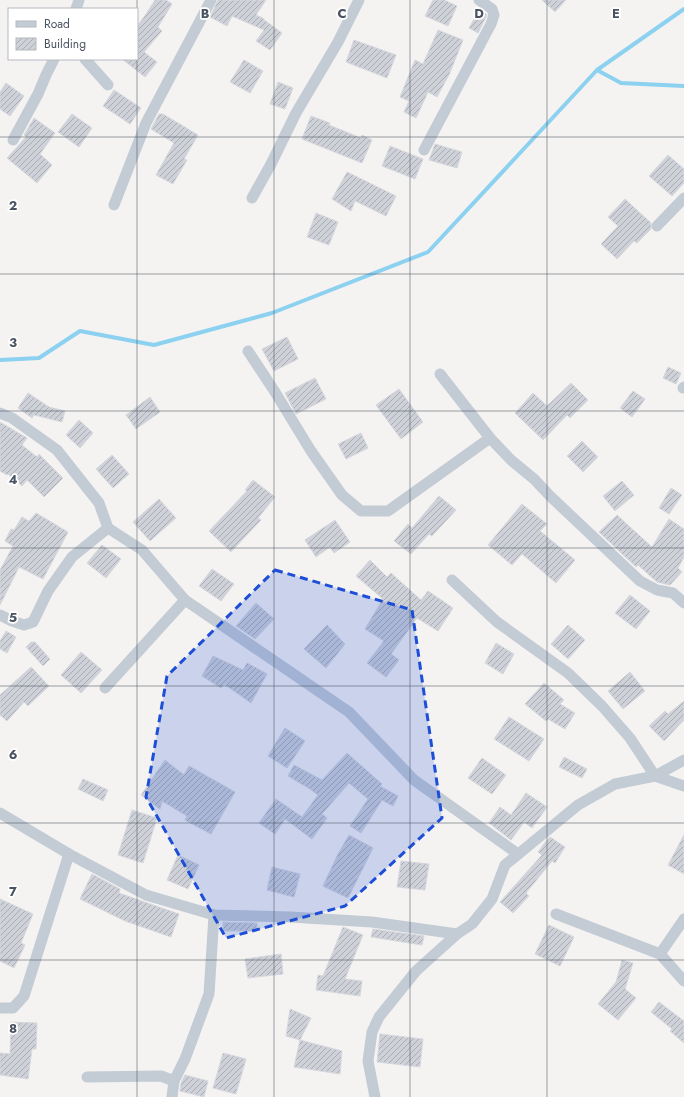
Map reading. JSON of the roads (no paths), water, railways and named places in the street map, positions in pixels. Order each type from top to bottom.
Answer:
[{"type":"street","points":[[252,198],[271,164],[296,113],[338,42],[359,0]]},
{"type":"street","points":[[424,150],[491,24],[494,15],[492,9],[478,0]]},
{"type":"street","points":[[114,205],[146,123],[208,1]]},
{"type":"street","points":[[14,140],[54,60]]},
{"type":"street","points":[[86,60],[108,85]]},
{"type":"street","points":[[657,226],[684,198]]},
{"type":"street","points":[[248,352],[275,392],[311,451],[342,495],[361,511],[388,511],[490,438]]},
{"type":"street","points":[[440,374],[490,438],[511,460],[534,479],[640,581],[657,590],[673,593],[684,603]]},
{"type":"street","points":[[0,413],[12,418],[56,450],[99,503],[108,528],[142,550],[185,600],[349,712],[414,780],[518,854]]},
{"type":"street","points":[[0,615],[24,625],[33,622],[48,591],[72,558],[108,528]]},
{"type":"street","points":[[452,580],[497,622],[568,673],[602,706],[630,738],[655,776],[684,786]]},
{"type":"street","points":[[105,688],[185,600]]},
{"type":"street","points":[[375,1097],[368,1061],[372,1032],[379,1017],[416,972],[457,934],[472,924],[492,899],[505,865],[578,804],[615,784],[655,776],[684,760]]},
{"type":"street","points":[[0,813],[69,854],[146,895],[214,915],[290,916],[372,922],[457,934]]},
{"type":"street","points":[[0,1008],[13,1008],[24,996],[69,854]]},
{"type":"street","points":[[556,914],[660,954],[684,981]]},
{"type":"street","points":[[172,1097],[174,1081],[185,1059],[209,994],[214,915]]},
{"type":"street","points":[[660,954],[684,919]]},
{"type":"street","points":[[87,1077],[161,1076],[174,1081]]},
{"type":"waterway","points":[[0,360],[39,358],[80,331],[154,345],[272,313],[428,252],[597,70],[684,9]]},
{"type":"waterway","points":[[597,70],[621,83],[684,86]]}]
